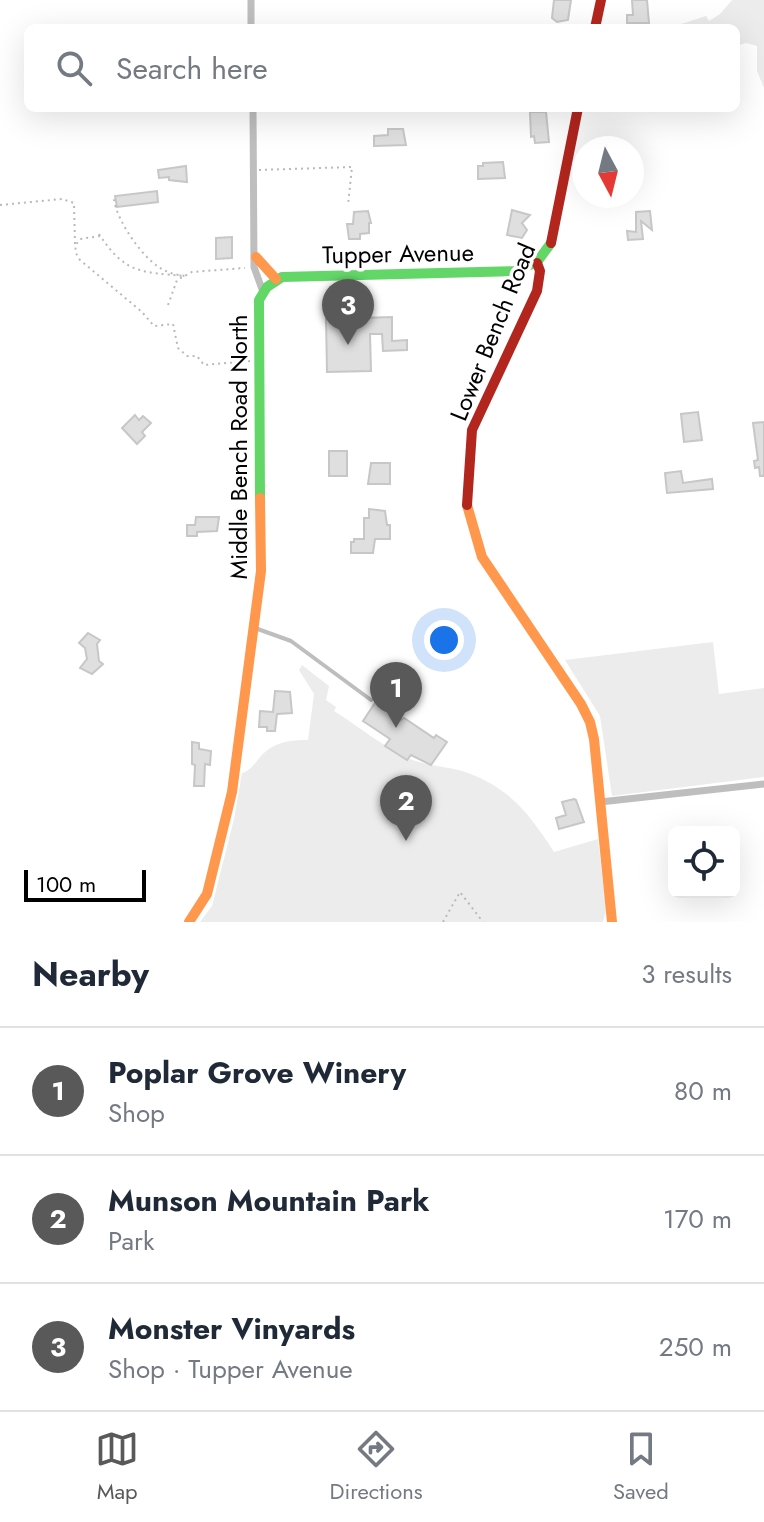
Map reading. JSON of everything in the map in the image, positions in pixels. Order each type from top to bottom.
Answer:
[{"type":"street","points":[[251,0],[251,24]]},
{"type":"street","points":[[596,24],[601,0]]},
{"type":"street","name":"Middle Bench Road North","points":[[189,922],[207,894],[232,792],[263,539],[258,308],[263,292],[255,262],[253,112]]},
{"type":"street","name":"Lower Bench Road","points":[[577,112],[553,236],[548,251],[537,263],[540,271],[537,291],[472,430],[467,507],[482,557],[590,722],[612,922]]},
{"type":"street","points":[[255,262],[276,279],[263,292]]},
{"type":"street","name":"Tupper Avenue","points":[[276,279],[289,276],[507,272],[537,263]]},
{"type":"street","points":[[600,802],[764,784]]},
{"type":"lane","points":[[254,628],[291,641],[371,700]]},
{"type":"path","points":[[254,170],[352,167],[348,205]]},
{"type":"path","points":[[0,205],[62,199],[70,201],[74,208],[75,246],[80,260],[142,312],[154,326],[173,324],[178,348],[187,356],[197,356],[204,365],[259,361]]},
{"type":"path","points":[[114,199],[115,211],[152,263],[165,271],[185,276]]},
{"type":"path","points":[[75,246],[80,239],[100,235],[113,256],[132,268],[185,276]]},
{"type":"path","points":[[168,305],[177,280],[192,272],[255,262]]},
{"type":"path","points":[[443,922],[460,892],[483,922]]},
{"type":"shaded area","points":[[732,0],[764,0],[764,88],[757,71],[757,46],[740,45],[740,24],[681,24],[706,16],[709,21]]},
{"type":"shaded area","points":[[713,642],[719,694],[764,688],[764,777],[612,796],[600,716],[565,660]]},
{"type":"shaded area","points":[[302,665],[329,686],[326,700],[336,707],[334,711],[379,742],[416,761],[483,779],[508,795],[528,815],[554,852],[598,839],[606,910],[603,922],[200,922],[212,906],[242,773],[277,745],[308,740],[314,694],[299,670]]},
{"type":"building","points":[[554,0],[571,0],[568,20],[557,22],[552,18]]},
{"type":"building","points":[[632,0],[647,0],[649,23],[627,23],[627,15],[633,15]]},
{"type":"building","points":[[530,112],[546,112],[549,142],[535,143],[534,136],[531,137]]},
{"type":"building","points":[[388,129],[403,129],[406,145],[374,146],[374,136],[388,135]]},
{"type":"building","points":[[503,162],[505,178],[478,179],[478,166]]},
{"type":"building","points":[[186,166],[187,182],[169,180],[169,177],[159,178],[158,170]]},
{"type":"building","points":[[157,191],[158,202],[117,207],[115,196]]},
{"type":"building","points":[[512,210],[530,215],[522,223],[527,230],[522,238],[507,235]]},
{"type":"building","points":[[368,211],[371,223],[369,233],[360,234],[360,239],[349,239],[347,224],[353,224],[354,212]]},
{"type":"building","points":[[650,211],[652,230],[641,221],[643,239],[628,240],[627,231],[636,232],[636,212]]},
{"type":"building","points":[[232,237],[232,258],[216,259],[216,238]]},
{"type":"building","points":[[392,317],[392,341],[407,340],[407,350],[383,351],[382,334],[370,334],[371,371],[327,372],[326,319]]},
{"type":"building","points":[[698,412],[702,440],[684,442],[681,414]]},
{"type":"building","points":[[135,415],[139,420],[143,416],[151,423],[142,432],[145,436],[137,444],[122,428]]},
{"type":"building","points":[[764,422],[764,476],[760,476],[759,467],[755,468],[754,461],[758,460],[753,423]]},
{"type":"building","points":[[329,451],[347,451],[347,476],[329,476]]},
{"type":"building","points":[[371,463],[390,463],[390,484],[368,484]]},
{"type":"building","points":[[681,471],[683,483],[712,479],[713,489],[667,493],[665,473]]},
{"type":"building","points":[[369,509],[385,511],[387,525],[390,525],[390,539],[375,539],[373,553],[351,553],[351,542],[364,539],[364,518],[369,518]]},
{"type":"building","points":[[196,517],[219,517],[217,531],[187,536],[187,525],[195,525]]},
{"type":"building","points":[[88,633],[100,640],[97,644],[99,661],[103,664],[92,674],[80,668],[87,659],[85,648],[79,643]]},
{"type":"building","points":[[275,691],[290,692],[292,713],[277,714],[275,731],[267,731],[267,727],[259,727],[260,711],[273,712]]},
{"type":"building","points":[[375,703],[434,738],[436,735],[447,742],[431,765],[411,755],[407,760],[385,746],[390,739],[363,721]]},
{"type":"building","points":[[192,742],[199,743],[199,749],[211,751],[210,765],[205,764],[204,786],[194,786]]},
{"type":"building","points":[[574,799],[584,822],[559,829],[556,818],[566,815],[562,802]]},
{"type":"traffic: fast","points":[[260,498],[259,300],[267,287],[282,277],[516,271],[537,262],[551,243]]},
{"type":"traffic: slow","points":[[256,257],[276,279]]},
{"type":"traffic: slow","points":[[189,922],[207,894],[232,792],[261,571],[260,498]]},
{"type":"traffic: slow","points":[[467,505],[482,557],[590,722],[612,922]]},
{"type":"traffic: jam","points":[[596,24],[601,0]]},
{"type":"traffic: jam","points":[[551,243],[577,112]]},
{"type":"traffic: jam","points":[[467,505],[472,430],[537,291],[540,271],[537,263]]},
{"type":"place","name":"Monster Vinyards","points":[[348,345]]},
{"type":"place","name":"Poplar Grove Winery","points":[[396,728]]},
{"type":"place","name":"Munson Mountain Park","points":[[406,841]]}]
